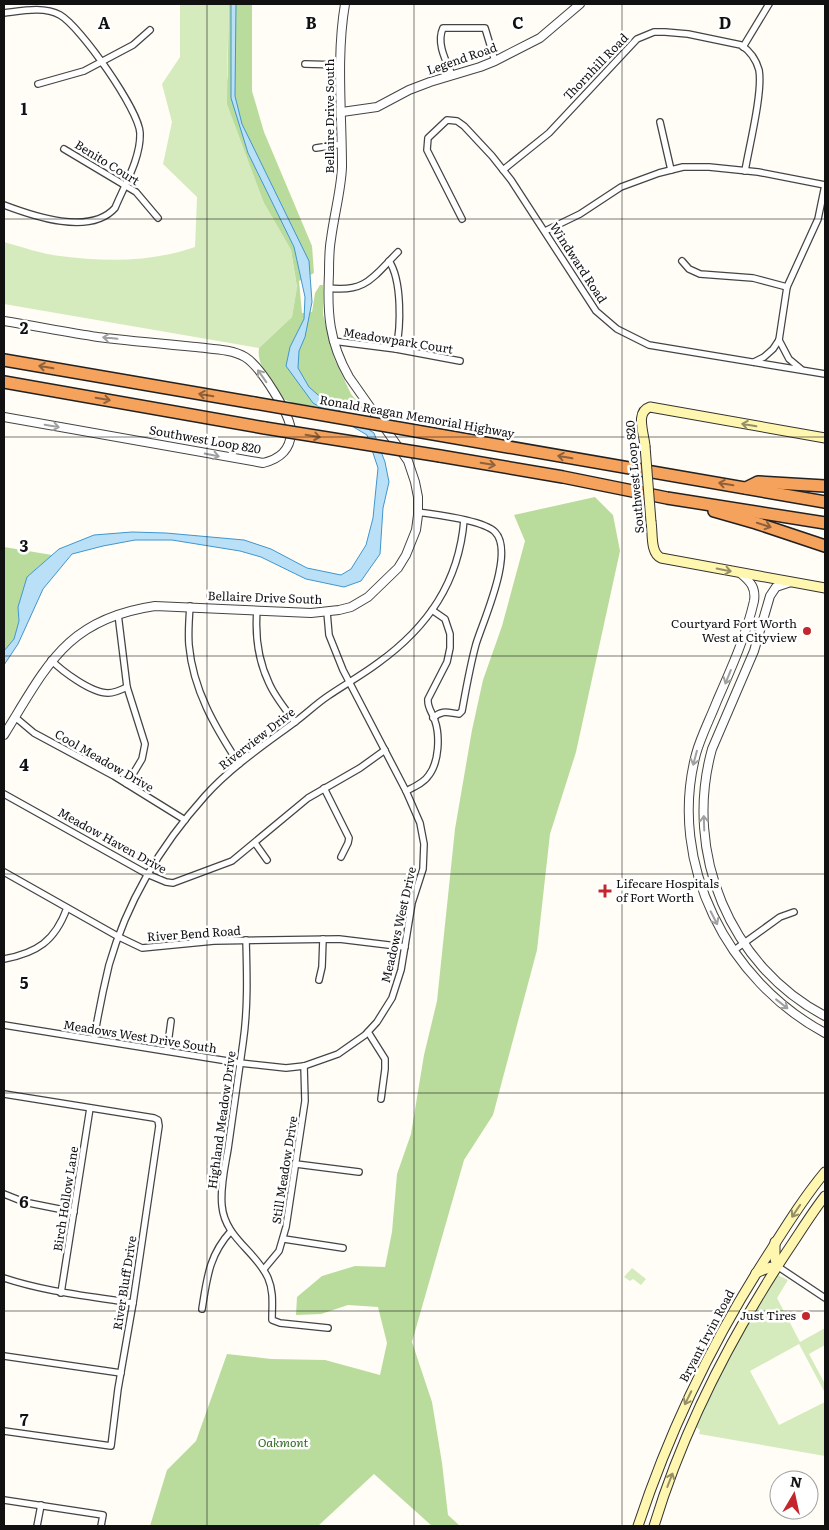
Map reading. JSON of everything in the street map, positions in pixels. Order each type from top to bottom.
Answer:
[{"type":"highway","name":"Ronald Reagan Memorial Highway","points":[[4,360],[825,502]]},
{"type":"highway","points":[[4,382],[265,428],[563,477],[667,498],[825,523]]},
{"type":"highway","points":[[746,488],[758,482],[825,486]]},
{"type":"highway","points":[[667,498],[680,504],[756,522],[825,546]]},
{"type":"main road","name":"Southwest Loop 820","points":[[825,438],[650,407],[644,410],[641,416],[654,549],[658,556],[669,560],[825,588]]},
{"type":"main road","name":"Bryant Irvin Road","points":[[638,1526],[684,1406],[734,1309],[755,1273],[812,1188],[825,1172]]},
{"type":"main road","name":"Bryant Irvin Road","points":[[654,1526],[694,1422],[738,1332],[777,1266],[825,1196]]},
{"type":"main road","points":[[755,1273],[777,1266],[775,1259],[776,1242]]},
{"type":"main road","points":[[738,1332],[734,1309],[755,1303]]},
{"type":"street","name":"Bellaire Drive South","points":[[4,735],[51,660],[86,629],[130,609],[155,606],[190,606],[301,613],[327,612],[351,607],[368,597],[392,575],[406,555],[413,540],[416,530],[418,497],[408,461],[349,377],[333,341],[328,312],[330,240],[342,174],[341,65],[345,4]]},
{"type":"street","name":"Legend Road","points":[[342,112],[377,107],[409,90],[495,61],[540,38],[580,4]]},
{"type":"street","points":[[745,171],[760,80],[755,59],[743,47],[769,4]]},
{"type":"street","points":[[4,12],[33,10],[59,14],[70,22],[103,62],[130,105],[139,123],[140,141],[135,162],[115,208],[93,222],[56,220],[4,205]]},
{"type":"street","points":[[452,75],[441,47],[440,38],[443,28],[484,28],[495,61]]},
{"type":"street","points":[[38,84],[84,72],[133,45],[150,30]]},
{"type":"street","name":"Thornhill Road","points":[[503,170],[549,133],[637,39],[654,32],[665,32],[688,34],[743,47]]},
{"type":"street","points":[[305,64],[341,65]]},
{"type":"street","name":"Windward Road","points":[[462,219],[429,156],[426,145],[428,138],[447,120],[452,120],[464,126],[503,170],[596,311],[617,329],[649,345],[825,374]]},
{"type":"street","points":[[660,122],[671,170]]},
{"type":"street","points":[[316,148],[342,144]]},
{"type":"street","name":"Benito Court","points":[[64,149],[136,192],[158,218]]},
{"type":"street","points":[[545,231],[580,214],[622,187],[684,167],[709,167],[745,171],[825,185],[818,219],[787,287],[779,340],[764,357],[754,362]]},
{"type":"street","points":[[328,288],[349,290],[365,284],[398,252]]},
{"type":"street","points":[[389,261],[395,275],[400,315],[396,349]]},
{"type":"street","points":[[682,261],[689,270],[700,274],[753,278],[787,287]]},
{"type":"street","name":"Southwest Loop 820","points":[[4,321],[97,336],[223,350],[245,357],[258,369],[278,399],[292,426],[290,443],[284,453],[277,458],[263,463],[4,418]]},
{"type":"street","points":[[779,340],[789,359],[803,370]]},
{"type":"street","name":"Meadowpark Court","points":[[333,341],[396,349],[460,361]]},
{"type":"street","points":[[418,512],[486,526],[495,532],[503,548],[496,589],[475,648],[462,712],[459,714],[441,712],[434,718]]},
{"type":"street","name":"Riverview Drive","points":[[94,1039],[110,964],[130,907],[148,874],[185,820],[211,790],[262,745],[327,697],[378,663],[415,632],[440,600],[450,580],[462,541],[464,520]]},
{"type":"street","points":[[740,573],[752,584],[755,594],[754,602],[738,650],[697,752],[690,783],[690,820],[694,855],[704,897],[732,951],[768,993],[809,1024],[825,1033]]},
{"type":"street","points":[[791,582],[776,587],[770,596],[754,651],[712,749],[706,777],[704,806],[706,853],[718,896],[743,944],[754,959],[774,978],[816,1012],[825,1016]]},
{"type":"street","points":[[190,606],[189,647],[194,675],[206,709],[239,764]]},
{"type":"street","points":[[257,610],[256,627],[259,655],[269,683],[295,722]]},
{"type":"street","points":[[406,791],[424,781],[432,770],[437,747],[437,732],[428,699],[447,662],[450,634],[445,619],[432,610]]},
{"type":"street","name":"Meadows West Drive","points":[[304,1066],[338,1054],[368,1032],[384,1013],[392,998],[401,970],[412,903],[423,869],[425,855],[420,823],[406,791],[349,682],[329,635],[327,612]]},
{"type":"street","points":[[118,614],[126,688],[143,735],[145,751],[127,784]]},
{"type":"street","points":[[51,660],[72,678],[103,692],[116,692],[126,688]]},
{"type":"street","name":"Cool Meadow Drive","points":[[15,717],[34,733],[127,784],[185,820]]},
{"type":"street","points":[[709,720],[720,727]]},
{"type":"street","name":"Meadow Haven Drive","points":[[4,794],[148,874],[166,882],[178,882],[232,861],[276,823],[324,788],[360,768],[385,750]]},
{"type":"street","points":[[324,788],[348,838],[348,843],[341,857]]},
{"type":"street","points":[[255,843],[267,860]]},
{"type":"street","points":[[694,855],[706,853]]},
{"type":"street","name":"River Bend Road","points":[[4,872],[136,946],[148,948],[214,941],[339,939],[405,947]]},
{"type":"street","points":[[4,960],[34,950],[48,941],[64,917],[67,908]]},
{"type":"street","points":[[732,951],[780,917],[794,912]]},
{"type":"street","points":[[319,980],[322,967],[323,939]]},
{"type":"street","name":"Highland Meadow Drive","points":[[246,940],[247,1007],[222,1185],[222,1210],[230,1231],[264,1269],[272,1291],[274,1305],[272,1320],[280,1323],[328,1328]]},
{"type":"street","points":[[809,1024],[816,1012]]},
{"type":"street","points":[[167,1051],[172,1021]]},
{"type":"street","name":"Meadows West Drive South","points":[[4,1025],[240,1063],[286,1068],[304,1066]]},
{"type":"street","points":[[368,1032],[385,1059],[381,1099]]},
{"type":"street","name":"Still Meadow Drive","points":[[264,1269],[279,1251],[284,1239],[305,1101],[304,1066]]},
{"type":"street","points":[[4,1094],[90,1108]]},
{"type":"street","name":"River Bluff Drive","points":[[4,1431],[111,1446],[155,1158],[158,1123],[154,1118],[90,1108]]},
{"type":"street","name":"Birch Hollow Lane","points":[[61,1293],[90,1108]]},
{"type":"street","points":[[296,1164],[360,1172]]},
{"type":"street","points":[[4,1194],[24,1202],[74,1212]]},
{"type":"street","points":[[202,1309],[208,1275],[215,1252],[230,1231]]},
{"type":"street","points":[[284,1239],[343,1248]]},
{"type":"street","points":[[777,1266],[825,1298]]},
{"type":"street","points":[[4,1278],[27,1286],[61,1293],[132,1303]]},
{"type":"street","points":[[4,1356],[121,1373]]},
{"type":"street","points":[[4,1500],[103,1515],[101,1526]]},
{"type":"street","points":[[37,1526],[41,1505]]},
{"type":"green space","points":[[180,4],[229,4],[227,77],[264,203],[291,250],[297,288],[292,317],[259,348],[4,304],[4,242],[53,255],[111,260],[163,256],[195,247],[197,197],[163,164],[172,122],[162,84],[180,57]]},
{"type":"green space","points":[[229,4],[252,4],[252,91],[264,132],[312,246],[314,273],[299,281],[302,313],[312,312],[315,293],[320,285],[323,285],[323,314],[334,358],[351,394],[363,408],[363,413],[293,403],[283,399],[260,362],[259,348],[292,317],[297,287],[291,250],[264,203],[227,104]]},
{"type":"green space","name":"Oakmont","points":[[595,497],[613,515],[620,551],[576,752],[550,834],[537,950],[493,1115],[464,1160],[412,1342],[432,1402],[448,1515],[460,1526],[432,1526],[374,1474],[318,1526],[150,1526],[167,1470],[196,1441],[227,1354],[271,1359],[325,1360],[380,1375],[387,1343],[378,1307],[348,1305],[321,1314],[296,1315],[297,1297],[322,1276],[355,1266],[385,1267],[392,1232],[397,1174],[411,1134],[424,1055],[437,1001],[455,829],[472,730],[483,680],[502,626],[525,541],[514,515]]},
{"type":"green space","points":[[4,547],[52,555],[27,577],[18,607],[19,621],[14,639],[4,651]]},
{"type":"green space","points":[[632,1268],[646,1279],[641,1285],[633,1279],[630,1281],[624,1277]]},
{"type":"green space","points":[[778,1275],[788,1280],[777,1298],[800,1342],[825,1328],[825,1345],[809,1354],[825,1384],[825,1393],[799,1344],[750,1371],[779,1425],[825,1402],[825,1456],[699,1434],[700,1430],[696,1427],[749,1320]]},
{"type":"water","points":[[231,4],[236,4],[235,96],[242,124],[309,261],[312,302],[305,337],[299,351],[298,368],[309,387],[325,401],[374,433],[385,462],[389,482],[383,508],[380,554],[361,581],[344,587],[306,579],[261,557],[240,551],[172,540],[135,540],[72,554],[43,589],[18,644],[4,665],[4,651],[14,639],[19,621],[18,607],[27,577],[59,549],[94,535],[132,532],[166,533],[244,540],[271,549],[307,568],[341,575],[351,569],[366,545],[373,518],[378,468],[367,435],[313,403],[286,366],[290,347],[304,319],[305,297],[294,247],[248,153],[231,98]]},
{"type":"place","name":"Courtyard Fort Worth West at Cityview","points":[[807,631]]},
{"type":"place","name":"Lifecare Hospitals of Fort Worth","points":[[605,891]]},
{"type":"place","name":"Just Tires","points":[[806,1316]]}]
